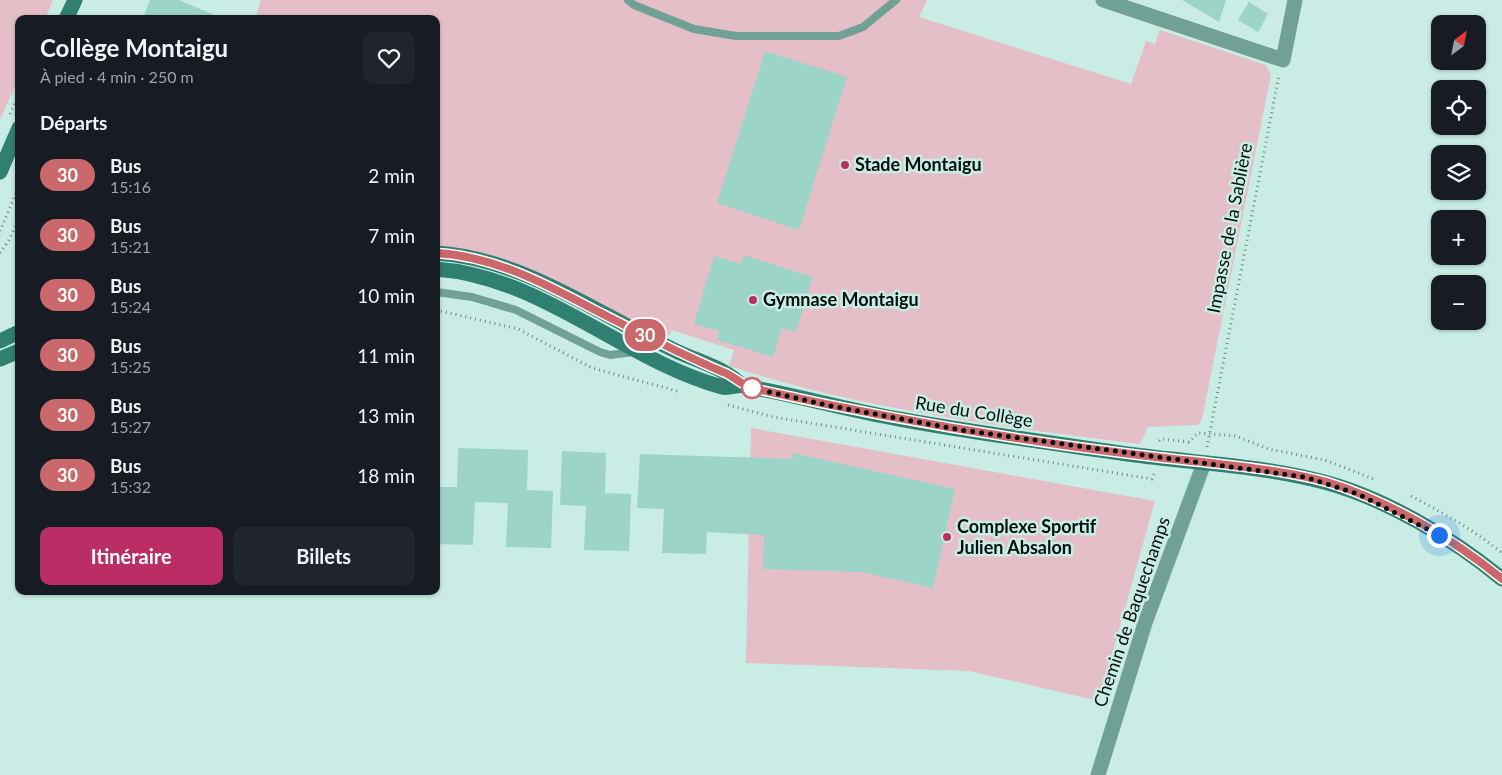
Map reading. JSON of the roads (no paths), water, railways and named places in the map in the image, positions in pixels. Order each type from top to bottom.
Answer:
[{"type":"street","points":[[68,15],[75,0]]},
{"type":"street","points":[[1103,0],[1283,60],[1295,0]]},
{"type":"street","points":[[0,172],[15,137]]},
{"type":"street","name":"Rue du Collège","points":[[440,254],[486,262],[524,275],[674,351],[732,375],[741,385]]},
{"type":"street","name":"Rue du Collège","points":[[440,270],[483,277],[530,294],[668,366],[726,388],[741,385],[826,405],[934,425],[1305,477],[1358,494],[1425,526],[1460,548],[1502,579]]},
{"type":"street","points":[[0,341],[15,334]]},
{"type":"street","points":[[0,359],[15,353]]},
{"type":"street","name":"Chemin de Baquechamps","points":[[1098,775],[1145,623],[1204,463]]},
{"type":"lane","points":[[628,0],[634,6],[694,29],[736,36],[839,36],[863,27],[896,0]]},
{"type":"lane","points":[[440,293],[472,297],[516,310],[600,352],[610,355],[631,353],[637,350]]},
{"type":"place","name":"Stade Montaigu","points":[[845,165]]},
{"type":"place","name":"Gymnase Montaigu","points":[[753,300]]},
{"type":"place","name":"Complexe Sportif Julien Absalon","points":[[947,537]]}]
